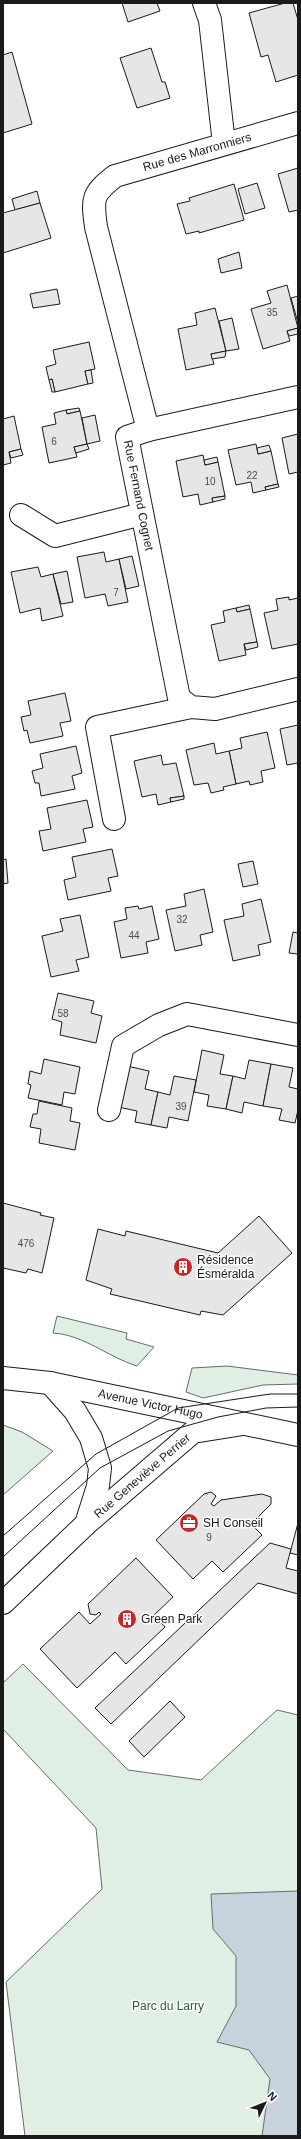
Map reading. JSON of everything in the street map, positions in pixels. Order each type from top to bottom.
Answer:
[{"type":"street","points":[[204,3],[210,20],[224,144]]},
{"type":"street","name":"Rue des Marronniers","points":[[100,188],[116,176],[298,124]]},
{"type":"street","name":"Rue Fernand Cognet","points":[[100,188],[93,204],[96,227],[148,430],[127,437],[179,698],[191,708]]},
{"type":"street","points":[[148,430],[298,397]]},
{"type":"street","points":[[21,514],[55,536],[142,514]]},
{"type":"street","points":[[114,819],[97,727],[191,708],[215,709],[298,690]]},
{"type":"street","points":[[109,1110],[123,1046],[159,1025],[187,1014],[298,1035]]},
{"type":"street","name":"Avenue Victor Hugo","points":[[3,1378],[50,1383],[248,1423],[298,1435]]},
{"type":"street","name":"Rue Geneviève Perrier","points":[[50,1383],[75,1411],[91,1438],[100,1468],[98,1486],[86,1524]]},
{"type":"street","name":"Rue Geneviève Perrier","points":[[3,1603],[86,1524],[193,1432],[248,1423]]},
{"type":"green space","points":[[57,1316],[127,1333],[126,1339],[154,1347],[137,1366],[86,1342],[53,1333]]},
{"type":"green space","points":[[227,1366],[298,1375],[298,1384],[263,1385],[203,1398],[186,1392],[192,1368]]},
{"type":"green space","points":[[3,1425],[22,1432],[53,1451],[3,1495]]},
{"type":"green space","name":"Parc du Larry","points":[[23,1664],[128,1770],[201,1780],[277,1710],[298,1715],[298,2136],[25,2136],[6,1982],[102,1889],[96,1828],[3,1729],[3,1683]]},
{"type":"shaded area","points":[[298,1891],[298,2136],[262,2136],[270,2079],[249,2050],[217,2042],[236,2006],[236,1956],[213,1929],[211,1894]]},
{"type":"building","points":[[122,3],[157,3],[160,11],[128,22]]},
{"type":"building","points":[[285,3],[293,3],[298,20],[298,75],[276,82],[268,55],[261,57],[249,13]]},
{"type":"building","points":[[151,48],[162,82],[165,82],[170,98],[137,108],[120,58]]},
{"type":"building","points":[[12,52],[32,124],[3,133],[3,55]]},
{"type":"building","points":[[298,168],[298,210],[289,212],[278,174]]},
{"type":"building","points":[[257,183],[265,208],[245,214],[238,189]]},
{"type":"building","points":[[234,184],[244,220],[199,233],[199,231],[186,234],[177,204],[190,201],[189,198]]},
{"type":"building","points":[[37,191],[40,203],[15,210],[12,199]]},
{"type":"building","points":[[40,203],[51,238],[3,253],[3,213]]},
{"type":"building","points":[[239,252],[242,268],[221,273],[218,259]]},
{"type":"building","points":[[287,285],[298,328],[287,331],[290,341],[263,349],[251,309],[271,303],[267,291]]},
{"type":"building","points":[[57,289],[60,304],[33,308],[30,294]]},
{"type":"building","points":[[298,296],[298,323],[291,298]]},
{"type":"building","points":[[215,308],[226,351],[211,354],[214,364],[186,370],[178,329],[197,325],[195,313]]},
{"type":"building","points":[[232,318],[239,349],[226,351],[219,321]]},
{"type":"building","points":[[298,328],[298,334],[289,336],[287,331]]},
{"type":"building","points":[[89,342],[95,369],[85,371],[88,384],[55,392],[52,379],[49,380],[46,367],[56,364],[53,350]]},
{"type":"building","points":[[226,351],[225,357],[212,359],[211,354]]},
{"type":"building","points":[[91,370],[93,383],[88,384],[85,371]]},
{"type":"building","points":[[52,379],[55,392],[52,392],[49,380]]},
{"type":"building","points":[[79,408],[80,411],[67,414],[66,410]]},
{"type":"building","points":[[66,410],[67,414],[80,411],[87,444],[74,447],[77,457],[49,463],[42,427],[56,424],[54,413]]},
{"type":"building","points":[[95,415],[100,441],[87,444],[82,418]]},
{"type":"building","points":[[14,416],[21,449],[9,452],[11,463],[3,465],[3,419]]},
{"type":"building","points":[[298,434],[298,472],[289,474],[282,438]]},
{"type":"building","points":[[87,444],[89,449],[76,453],[74,447]]},
{"type":"building","points":[[256,444],[258,454],[271,451],[278,484],[265,487],[266,490],[253,493],[251,482],[236,485],[228,450]]},
{"type":"building","points":[[269,445],[271,451],[258,454],[257,448]]},
{"type":"building","points":[[21,449],[23,455],[11,458],[9,452]]},
{"type":"building","points":[[203,455],[205,465],[218,462],[225,496],[212,498],[213,502],[200,505],[198,494],[183,497],[176,461]]},
{"type":"building","points":[[217,457],[218,462],[205,465],[204,460]]},
{"type":"building","points":[[278,484],[279,487],[266,490],[265,487]]},
{"type":"building","points":[[225,496],[225,499],[213,502],[212,498]]},
{"type":"building","points":[[104,552],[106,562],[119,559],[128,602],[108,606],[105,594],[85,598],[77,557]]},
{"type":"building","points":[[132,556],[139,586],[126,589],[119,559]]},
{"type":"building","points":[[38,567],[41,577],[53,574],[63,616],[42,621],[40,608],[20,613],[11,572]]},
{"type":"building","points":[[67,571],[73,602],[61,604],[53,574]]},
{"type":"building","points":[[289,597],[289,600],[298,598],[298,644],[272,649],[264,613],[278,610],[276,599]]},
{"type":"building","points":[[249,605],[250,609],[237,612],[236,608]]},
{"type":"building","points":[[236,608],[237,612],[250,609],[257,642],[244,644],[246,655],[219,661],[211,625],[225,622],[223,611]]},
{"type":"building","points":[[257,642],[258,647],[246,650],[244,644]]},
{"type":"building","points":[[65,693],[71,721],[60,723],[63,736],[30,743],[27,730],[24,731],[21,717],[31,715],[28,701]]},
{"type":"building","points":[[298,725],[298,763],[287,765],[280,729]]},
{"type":"building","points":[[267,732],[275,768],[261,771],[263,782],[250,785],[249,781],[236,784],[229,751],[242,748],[240,738]]},
{"type":"building","points":[[214,743],[216,754],[229,751],[236,784],[223,787],[224,790],[211,793],[208,783],[194,785],[186,750]]},
{"type":"building","points":[[76,746],[82,773],[72,776],[75,789],[41,796],[39,783],[35,783],[32,771],[43,768],[40,754]]},
{"type":"building","points":[[161,755],[163,765],[176,763],[184,796],[170,798],[171,802],[158,805],[156,794],[142,797],[134,761]]},
{"type":"building","points":[[184,796],[184,799],[171,802],[170,798]]},
{"type":"building","points":[[87,800],[93,827],[83,829],[86,842],[43,851],[39,831],[51,829],[47,808]]},
{"type":"building","points":[[112,849],[118,876],[108,878],[111,891],[68,900],[64,880],[76,877],[72,857]]},
{"type":"building","points":[[6,859],[8,883],[3,884],[3,860]]},
{"type":"building","points":[[253,861],[258,884],[243,887],[238,864]]},
{"type":"building","points":[[204,889],[213,932],[200,935],[202,945],[175,951],[166,910],[186,906],[184,894]]},
{"type":"building","points":[[261,899],[271,942],[258,945],[260,955],[233,961],[224,920],[244,916],[242,904]]},
{"type":"building","points":[[138,906],[139,909],[152,906],[159,939],[146,942],[148,953],[121,958],[114,922],[127,919],[125,908]]},
{"type":"building","points":[[80,915],[89,957],[76,960],[79,971],[51,977],[42,936],[63,931],[60,919]]},
{"type":"building","points":[[293,932],[298,933],[298,954],[289,953]]},
{"type":"building","points":[[58,993],[94,1001],[91,1013],[102,1016],[96,1043],[60,1035],[62,1022],[52,1019]]},
{"type":"building","points":[[202,1050],[224,1055],[220,1074],[233,1076],[226,1109],[207,1106],[209,1095],[194,1092]]},
{"type":"building","points":[[44,1059],[80,1067],[75,1094],[64,1092],[62,1105],[28,1098],[31,1085],[28,1084],[30,1071],[41,1074]]},
{"type":"building","points":[[249,1060],[271,1064],[263,1106],[244,1102],[242,1113],[226,1109],[233,1076],[245,1079]]},
{"type":"building","points":[[271,1064],[293,1068],[289,1087],[298,1089],[298,1110],[295,1123],[279,1120],[282,1109],[263,1106]]},
{"type":"building","points":[[127,1066],[149,1071],[145,1089],[158,1092],[151,1125],[135,1122],[137,1111],[118,1107]]},
{"type":"building","points":[[174,1076],[196,1080],[188,1121],[169,1117],[167,1128],[151,1125],[158,1092],[170,1095]]},
{"type":"building","points":[[39,1101],[72,1108],[70,1121],[80,1123],[75,1150],[39,1143],[41,1129],[30,1127],[33,1114],[37,1114]]},
{"type":"building","points":[[3,1203],[54,1218],[42,1273],[28,1269],[26,1273],[3,1268]]},
{"type":"building","name":"Résidence Ésméralda","points":[[259,1216],[292,1253],[223,1315],[201,1311],[200,1315],[110,1294],[112,1289],[86,1280],[98,1229],[125,1236],[126,1231],[218,1253]]},
{"type":"building","name":"Green Park","points":[[211,1492],[216,1496],[211,1504],[214,1506],[221,1500],[262,1494],[271,1497],[271,1504],[251,1524],[262,1535],[223,1572],[212,1561],[193,1579],[156,1540],[204,1494]]},
{"type":"building","points":[[298,1523],[298,1555],[290,1553]]},
{"type":"building","points":[[270,1543],[291,1549],[286,1568],[298,1571],[298,1594],[258,1583],[111,1724],[95,1708]]},
{"type":"building","name":"Green Park","points":[[136,1558],[173,1597],[154,1615],[165,1627],[126,1664],[115,1652],[77,1688],[40,1649],[79,1612],[90,1624],[101,1614],[99,1612],[96,1615],[90,1614],[88,1604]]},
{"type":"building","points":[[170,1701],[185,1717],[144,1757],[129,1741]]},
{"type":"tram line","points":[[3,1536],[96,1454],[178,1408],[270,1394],[298,1394]]},
{"type":"tram line","points":[[3,1557],[100,1468],[168,1431],[218,1417],[266,1408],[298,1407]]},
{"type":"place","name":"Résidence Ésméralda","points":[[183,1267]]},
{"type":"place","name":"SH Conseil","points":[[189,1523]]},
{"type":"place","name":"Green Park","points":[[127,1619]]}]
